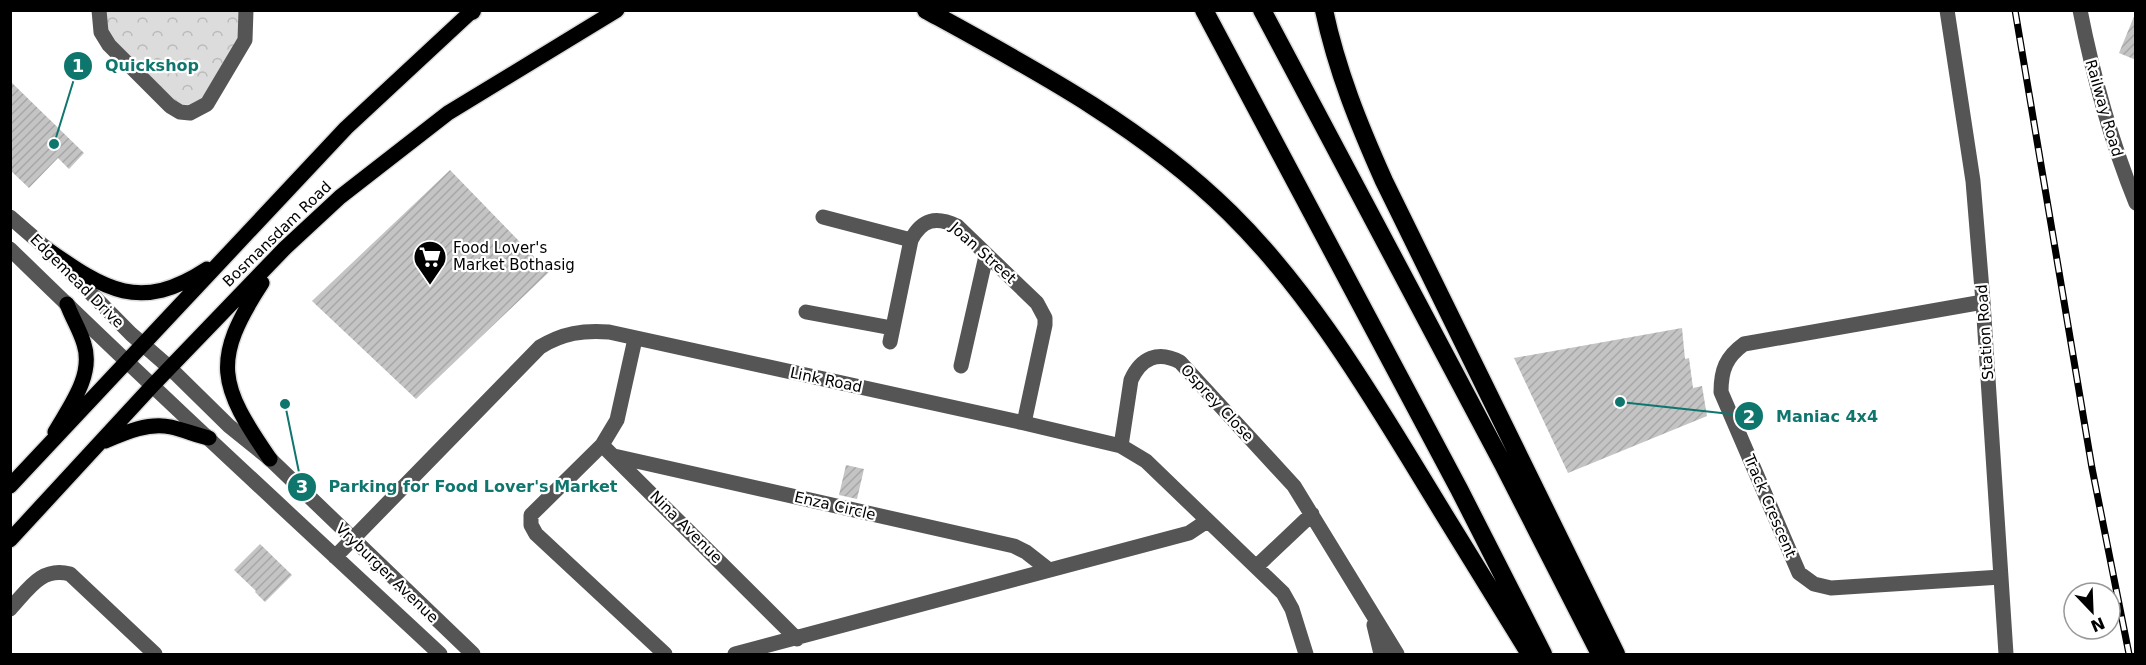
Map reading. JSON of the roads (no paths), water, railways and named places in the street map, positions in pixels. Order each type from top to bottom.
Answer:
[{"type":"highway","points":[[926,10],[1029,68],[1104,114],[1170,160],[1230,213],[1289,278],[1328,331],[1373,398],[1530,654]]},
{"type":"highway","points":[[1204,10],[1462,495],[1543,654]]},
{"type":"highway","points":[[1262,10],[1503,464],[1600,654]]},
{"type":"highway","points":[[1324,10],[1353,110],[1384,181],[1616,654]]},
{"type":"main road","name":"Bosmansdam Road","points":[[10,540],[285,248],[358,182],[448,113],[617,10]]},
{"type":"main road","name":"Bosmansdam Road","points":[[10,486],[128,363],[346,128],[472,11]]},
{"type":"main road","points":[[270,459],[246,424],[232,396],[228,381],[228,358],[237,326],[255,293],[285,248]]},
{"type":"main road","points":[[47,249],[100,284],[121,291],[138,293],[176,286],[195,277],[227,256]]},
{"type":"main road","points":[[43,453],[75,398],[86,365],[84,344],[67,304]]},
{"type":"main road","points":[[100,443],[130,431],[156,426],[172,427],[209,438]]},
{"type":"street","points":[[99,10],[101,32],[109,45],[170,106],[180,112],[190,113],[207,104],[245,40],[246,10]]},
{"type":"street","name":"Station Road","points":[[1947,10],[1973,180],[2006,654]]},
{"type":"street","name":"Railway Road","points":[[2080,10],[2089,56],[2123,173],[2136,203]]},
{"type":"street","name":"Edgemead Drive","points":[[10,217],[47,249],[130,334],[170,368]]},
{"type":"street","points":[[806,312],[891,335],[911,240],[823,217]]},
{"type":"street","name":"Joan Street","points":[[911,240],[920,226],[927,222],[942,220],[957,226],[1037,303],[1045,318],[1045,325],[1024,423]]},
{"type":"street","name":"Edgemead Drive","points":[[10,249],[153,386]]},
{"type":"street","points":[[962,366],[986,256]]},
{"type":"street","name":"Track Crescent","points":[[1983,302],[1744,344],[1726,361],[1721,374],[1721,392],[1799,573],[1814,584],[1831,588],[2001,577]]},
{"type":"street","name":"Link Road","points":[[335,557],[540,347],[560,336],[582,331],[609,332],[1121,446],[1146,461],[1257,567],[1289,601],[1306,654]]},
{"type":"street","points":[[635,339],[617,420],[602,445],[531,515],[531,525],[536,534],[665,654]]},
{"type":"street","name":"Osprey Close","points":[[1121,446],[1131,380],[1136,371],[1141,364],[1160,356],[1170,357],[1180,362],[1294,486],[1397,654]]},
{"type":"street","name":"Vryburger Avenue","points":[[170,368],[229,426],[270,459],[473,654]]},
{"type":"street","name":"Vryburger Avenue","points":[[153,386],[440,654]]},
{"type":"street","name":"Nina Avenue","points":[[602,445],[797,639]]},
{"type":"street","name":"Enza Circle","points":[[614,456],[1014,546],[1026,552],[1049,570]]},
{"type":"street","points":[[1257,567],[1312,514]]},
{"type":"street","points":[[735,654],[1189,533],[1207,521]]},
{"type":"street","points":[[10,609],[42,576],[60,571],[70,574],[155,654]]},
{"type":"street","name":"Osprey Close","points":[[1369,607],[1381,654]]},
{"type":"railway","points":[[2015,10],[2092,468],[2129,654]]},
{"type":"place","name":"Quickshop","points":[[54,144]]},
{"type":"place","name":"Food Lover's Market Bothasig","points":[[430,286]]},
{"type":"place","name":"Maniac 4x4","points":[[1620,402]]},
{"type":"place","name":"Parking for Food Lover's Market","points":[[285,404]]}]
